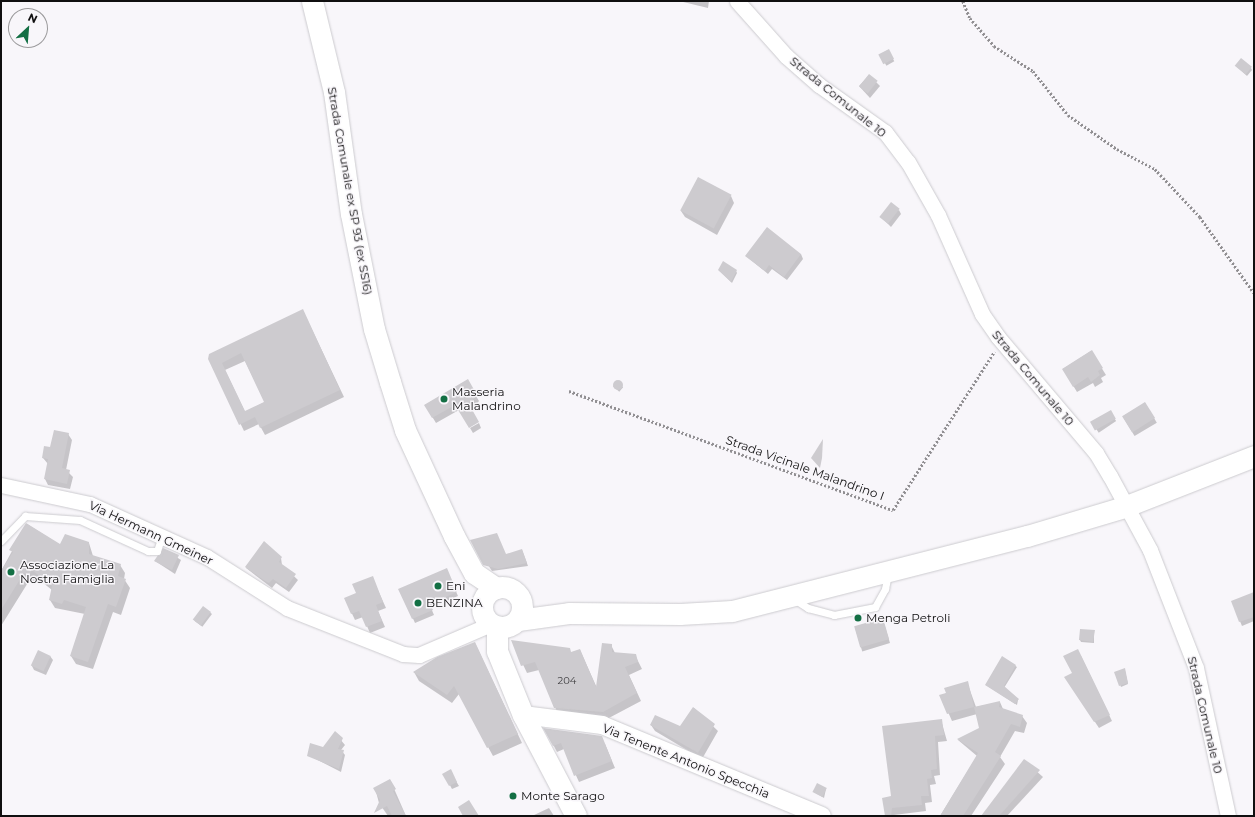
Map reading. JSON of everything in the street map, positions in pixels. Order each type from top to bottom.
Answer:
[{"type":"main road","name":"Strada Comunale ex SP 93 (ex SS16)","points":[[312,1],[334,92],[351,214],[374,329],[405,430],[454,536],[474,573],[496,588]]},
{"type":"main road","points":[[569,613],[520,598],[510,588],[496,588],[486,595],[482,604],[483,613],[504,624],[569,613],[680,614],[732,611],[889,572],[1124,507],[1254,456]]},
{"type":"main road","name":"Strada Comunale ex SP 93 (ex SS16)","points":[[454,536],[474,594],[482,604]]},
{"type":"main road","points":[[520,598],[522,611],[504,624],[501,662],[523,715],[576,816]]},
{"type":"street","name":"Strada Comunale 10","points":[[738,1],[786,56],[819,85],[885,132],[908,162],[950,240],[968,288],[1001,342],[1096,453],[1124,507],[1150,550],[1196,668],[1228,816]]},
{"type":"street","name":"Via Hermann Gmeiner","points":[[1,486],[70,497],[207,557],[287,608],[403,654],[419,655],[504,624]]},
{"type":"street","name":"Via Tenente Antonio Specchia","points":[[523,715],[602,725],[822,816]]},
{"type":"lane","points":[[1,541],[25,516],[80,520],[148,551],[157,551],[162,536]]},
{"type":"lane","points":[[791,597],[808,608],[834,615],[875,606],[886,589],[889,572]]},
{"type":"path","points":[[964,1],[970,18],[994,46],[1033,70],[1068,115],[1116,149],[1155,169],[1200,217],[1254,293]]},
{"type":"path","name":"Strada Vicinale Malandrino I","points":[[569,392],[893,510],[1001,342]]},
{"type":"building","points":[[889,49],[894,59],[883,64],[878,54]]},
{"type":"building","points":[[1241,58],[1252,67],[1246,75],[1235,66]]},
{"type":"building","points":[[869,74],[878,81],[868,93],[859,87]]},
{"type":"building","points":[[698,177],[732,195],[714,228],[680,211]]},
{"type":"building","points":[[891,202],[900,209],[888,224],[879,217]]},
{"type":"building","points":[[767,227],[801,254],[784,277],[769,265],[765,271],[745,256]]},
{"type":"building","points":[[723,261],[737,270],[731,282],[718,270]]},
{"type":"building","points":[[303,309],[340,390],[260,428],[255,417],[239,425],[208,359],[209,354]],"holes":[[[241,353],[264,402],[245,411],[222,363]]]},
{"type":"building","points":[[1092,350],[1103,368],[1098,371],[1100,375],[1091,382],[1088,377],[1073,387],[1062,369]]},
{"type":"building","name":"Masseria Malandrino","points":[[468,379],[477,395],[469,404],[479,422],[469,428],[455,405],[432,418],[424,405]]},
{"type":"building","points":[[616,380],[620,380],[622,381],[622,389],[616,390],[613,387],[613,383]]},
{"type":"building","points":[[1145,402],[1155,418],[1132,432],[1122,416]]},
{"type":"building","points":[[1111,410],[1116,419],[1095,430],[1090,422]]},
{"type":"building","points":[[54,430],[69,433],[62,468],[70,470],[67,484],[44,479],[48,459],[42,458],[44,446],[50,447]]},
{"type":"building","points":[[823,439],[822,458],[820,468],[811,458]]},
{"type":"building","points":[[26,523],[60,544],[65,534],[89,542],[89,554],[121,564],[118,576],[126,579],[116,607],[108,604],[88,662],[70,656],[86,607],[64,600],[62,604],[49,600],[52,586],[32,570],[28,576],[24,573],[1,610],[1,571],[13,552],[9,550]]},
{"type":"building","points":[[497,533],[506,554],[522,549],[527,563],[498,569],[483,565],[470,540]]},
{"type":"building","points":[[264,541],[282,557],[279,562],[296,574],[286,588],[273,579],[269,583],[265,581],[245,567]]},
{"type":"building","points":[[163,548],[179,555],[172,570],[154,561]]},
{"type":"building","points":[[447,568],[457,592],[430,604],[433,610],[412,619],[398,589]]},
{"type":"building","points":[[373,576],[383,602],[376,605],[382,621],[366,627],[359,611],[351,614],[344,598],[356,593],[352,584]]},
{"type":"building","points":[[1254,592],[1254,617],[1239,622],[1231,601]]},
{"type":"building","points":[[203,606],[211,612],[201,626],[193,620]]},
{"type":"building","points":[[883,618],[889,639],[860,647],[854,626]]},
{"type":"building","points":[[1080,629],[1095,630],[1093,642],[1079,640]]},
{"type":"building","points":[[511,640],[570,648],[571,652],[580,649],[596,687],[602,643],[612,644],[612,652],[636,654],[638,662],[625,667],[637,693],[603,712],[554,708],[535,662],[521,666]]},
{"type":"building","points":[[475,642],[518,734],[487,748],[454,686],[447,695],[413,672],[437,657]]},
{"type":"building","points":[[1078,649],[1110,715],[1094,722],[1064,677],[1072,673],[1063,656]]},
{"type":"building","points":[[38,650],[51,656],[44,671],[31,665]]},
{"type":"building","points":[[1002,656],[1016,665],[1004,686],[1019,699],[1015,704],[985,685]]},
{"type":"building","points":[[1125,668],[1128,683],[1119,686],[1114,672]]},
{"type":"building","points":[[968,681],[974,707],[947,714],[939,695],[946,693],[944,688]]},
{"type":"building","points":[[1000,701],[999,707],[1023,715],[1020,727],[1011,724],[995,752],[1001,756],[963,816],[940,816],[978,753],[957,739],[979,728],[974,707]]},
{"type":"building","points":[[693,707],[715,724],[698,753],[650,725],[655,715],[680,726]]},
{"type":"building","points":[[942,719],[944,735],[935,736],[937,769],[931,770],[932,778],[927,779],[929,796],[921,796],[922,805],[892,808],[891,816],[885,816],[882,798],[891,796],[882,726]]},
{"type":"building","points":[[543,728],[602,736],[612,761],[574,776],[561,743],[553,746]]},
{"type":"building","points":[[335,731],[343,738],[338,749],[344,750],[339,769],[307,756],[310,743],[323,747]]},
{"type":"building","points":[[1024,759],[1040,770],[999,816],[981,816]]},
{"type":"building","points":[[451,769],[457,782],[449,786],[442,774]]},
{"type":"building","points":[[390,779],[396,789],[393,791],[406,816],[392,816],[387,806],[374,813],[380,800],[373,788]]},
{"type":"building","points":[[817,783],[827,788],[822,797],[812,792]]},
{"type":"building","points":[[469,800],[479,816],[463,816],[458,807]]},
{"type":"place","name":"Masseria Malandrino","points":[[444,399]]},
{"type":"place","name":"Associazione La Nostra Famiglia","points":[[11,572]]},
{"type":"place","name":"Eni","points":[[438,586]]},
{"type":"place","name":"BENZINA","points":[[418,603]]},
{"type":"place","name":"Menga Petroli","points":[[858,618]]},
{"type":"place","name":"Monte Sarago","points":[[513,796]]}]
